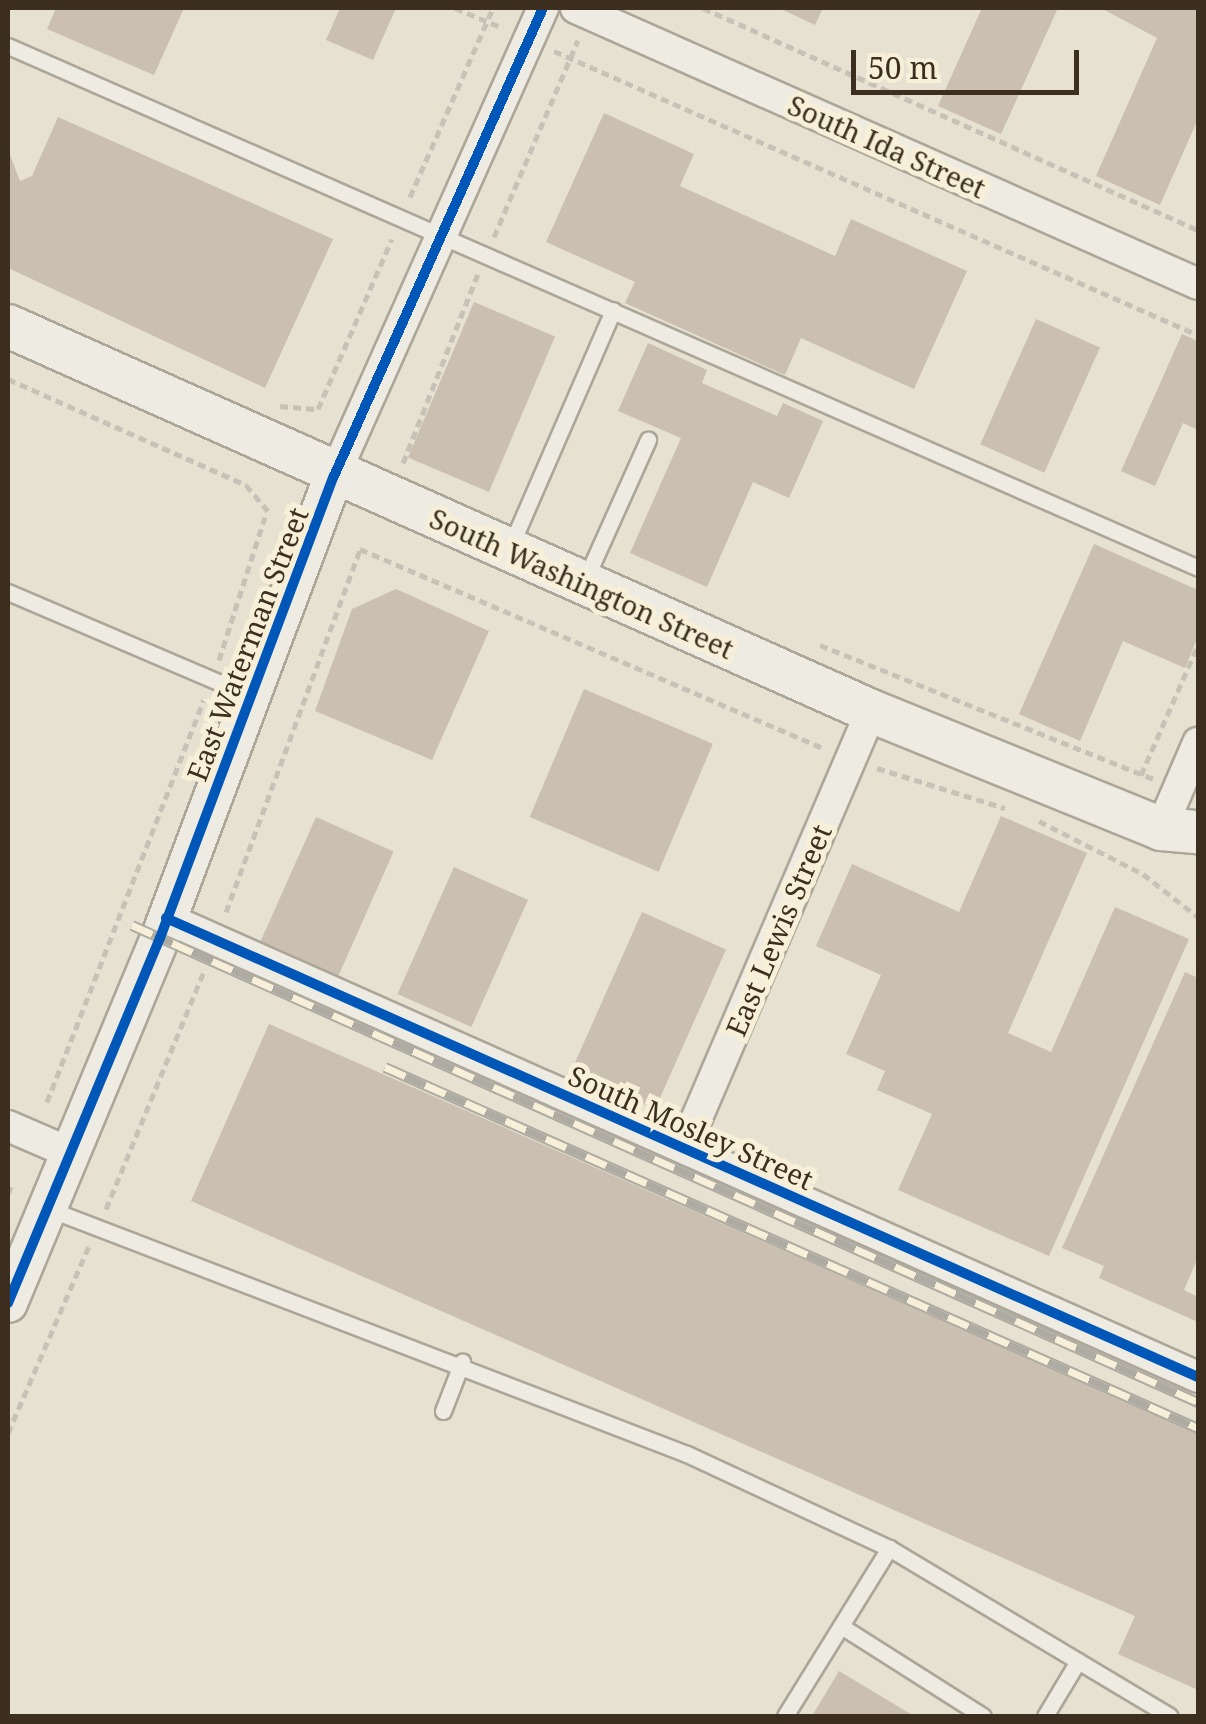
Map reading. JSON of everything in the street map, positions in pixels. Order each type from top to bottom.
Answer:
[{"type":"main road","name":"South Washington Street","points":[[8,326],[334,476],[871,710],[1180,831],[1198,866]]},
{"type":"street","name":"East Waterman Street","points":[[8,1302],[166,918],[334,476],[543,8]]},
{"type":"street","name":"South Ida Street","points":[[583,10],[1198,284]]},
{"type":"street","name":"East Lewis Street","points":[[684,1148],[871,710]]},
{"type":"street","points":[[1180,831],[1179,788],[1198,743]]},
{"type":"street","name":"South Mosley Street","points":[[166,918],[1198,1377]]},
{"type":"street","points":[[8,1126],[68,1152]]},
{"type":"lane","points":[[8,46],[1198,568]]},
{"type":"lane","points":[[508,550],[613,310]]},
{"type":"lane","points":[[583,583],[648,440]]},
{"type":"lane","points":[[8,592],[251,696]]},
{"type":"lane","points":[[45,1208],[462,1362],[889,1548],[1170,1716]]},
{"type":"lane","points":[[443,1411],[462,1362]]},
{"type":"lane","points":[[785,1716],[889,1548]]},
{"type":"lane","points":[[840,1626],[982,1716]]},
{"type":"lane","points":[[1045,1716],[1078,1661]]},
{"type":"path","points":[[455,8],[1198,335]]},
{"type":"path","points":[[703,8],[1198,230]]},
{"type":"path","points":[[420,471],[403,464],[402,451],[570,58],[583,10]]},
{"type":"path","points":[[8,378],[246,485],[267,514],[212,678],[46,1102]]},
{"type":"path","points":[[8,1433],[98,1228],[216,940],[360,549],[850,760],[1022,813],[1143,874],[1198,917]]},
{"type":"path","points":[[800,637],[1179,788]]},
{"type":"path","points":[[1141,775],[1198,645]]},
{"type":"path","points":[[8,1194],[12,1184]]},
{"type":"building","points":[[56,8],[184,8],[154,75],[47,29]]},
{"type":"building","points":[[340,8],[396,8],[373,60],[326,40]]},
{"type":"building","points":[[779,8],[823,8],[815,25]]},
{"type":"building","points":[[982,8],[1058,8],[1001,134],[938,106]]},
{"type":"building","points":[[1101,8],[1198,8],[1198,119],[1160,205],[1096,176],[1157,38]]},
{"type":"building","points":[[604,113],[694,154],[680,186],[835,256],[851,219],[967,271],[914,389],[801,338],[785,375],[625,303],[635,282],[546,242]]},
{"type":"building","points":[[58,117],[333,239],[265,388],[8,268],[8,150],[20,181],[32,176]]},
{"type":"building","points":[[474,302],[555,336],[489,492],[408,458]]},
{"type":"building","points":[[1036,319],[1100,347],[1044,473],[980,444]]},
{"type":"building","points":[[1182,334],[1198,341],[1198,430],[1183,423],[1155,486],[1121,471]]},
{"type":"building","points":[[648,343],[707,370],[702,383],[777,416],[783,403],[823,421],[789,498],[753,482],[707,587],[630,553],[681,438],[618,411]]},
{"type":"building","points":[[1094,544],[1198,590],[1198,636],[1185,668],[1123,641],[1080,741],[1019,714]]},
{"type":"building","points":[[396,589],[489,631],[432,760],[315,711],[352,609]]},
{"type":"building","points":[[584,689],[713,744],[659,872],[530,817]]},
{"type":"building","points":[[1001,816],[1087,853],[1008,1033],[1051,1052],[1115,907],[1189,939],[1049,1256],[898,1190],[932,1114],[877,1090],[885,1071],[846,1054],[881,975],[816,946],[852,864],[959,912]]},
{"type":"building","points":[[316,817],[394,852],[338,978],[260,943]]},
{"type":"building","points":[[454,867],[528,900],[471,1027],[397,994]]},
{"type":"building","points":[[642,912],[726,949],[655,1108],[571,1071]]},
{"type":"building","points":[[1185,972],[1198,978],[1198,1257],[1184,1290],[1198,1297],[1198,1322],[1099,1278],[1104,1266],[1062,1248]]},
{"type":"building","points":[[269,1024],[1198,1433],[1198,1690],[1118,1654],[1135,1616],[191,1201]]},
{"type":"building","points":[[839,1671],[914,1716],[812,1716]]},
{"type":"railway","points":[[132,925],[1198,1402]]},
{"type":"railway","points":[[385,1067],[1198,1428]]},
{"type":"cycle path","points":[[8,1303],[160,938],[334,476],[543,8]]},
{"type":"cycle path","points":[[166,918],[1198,1377]]}]
